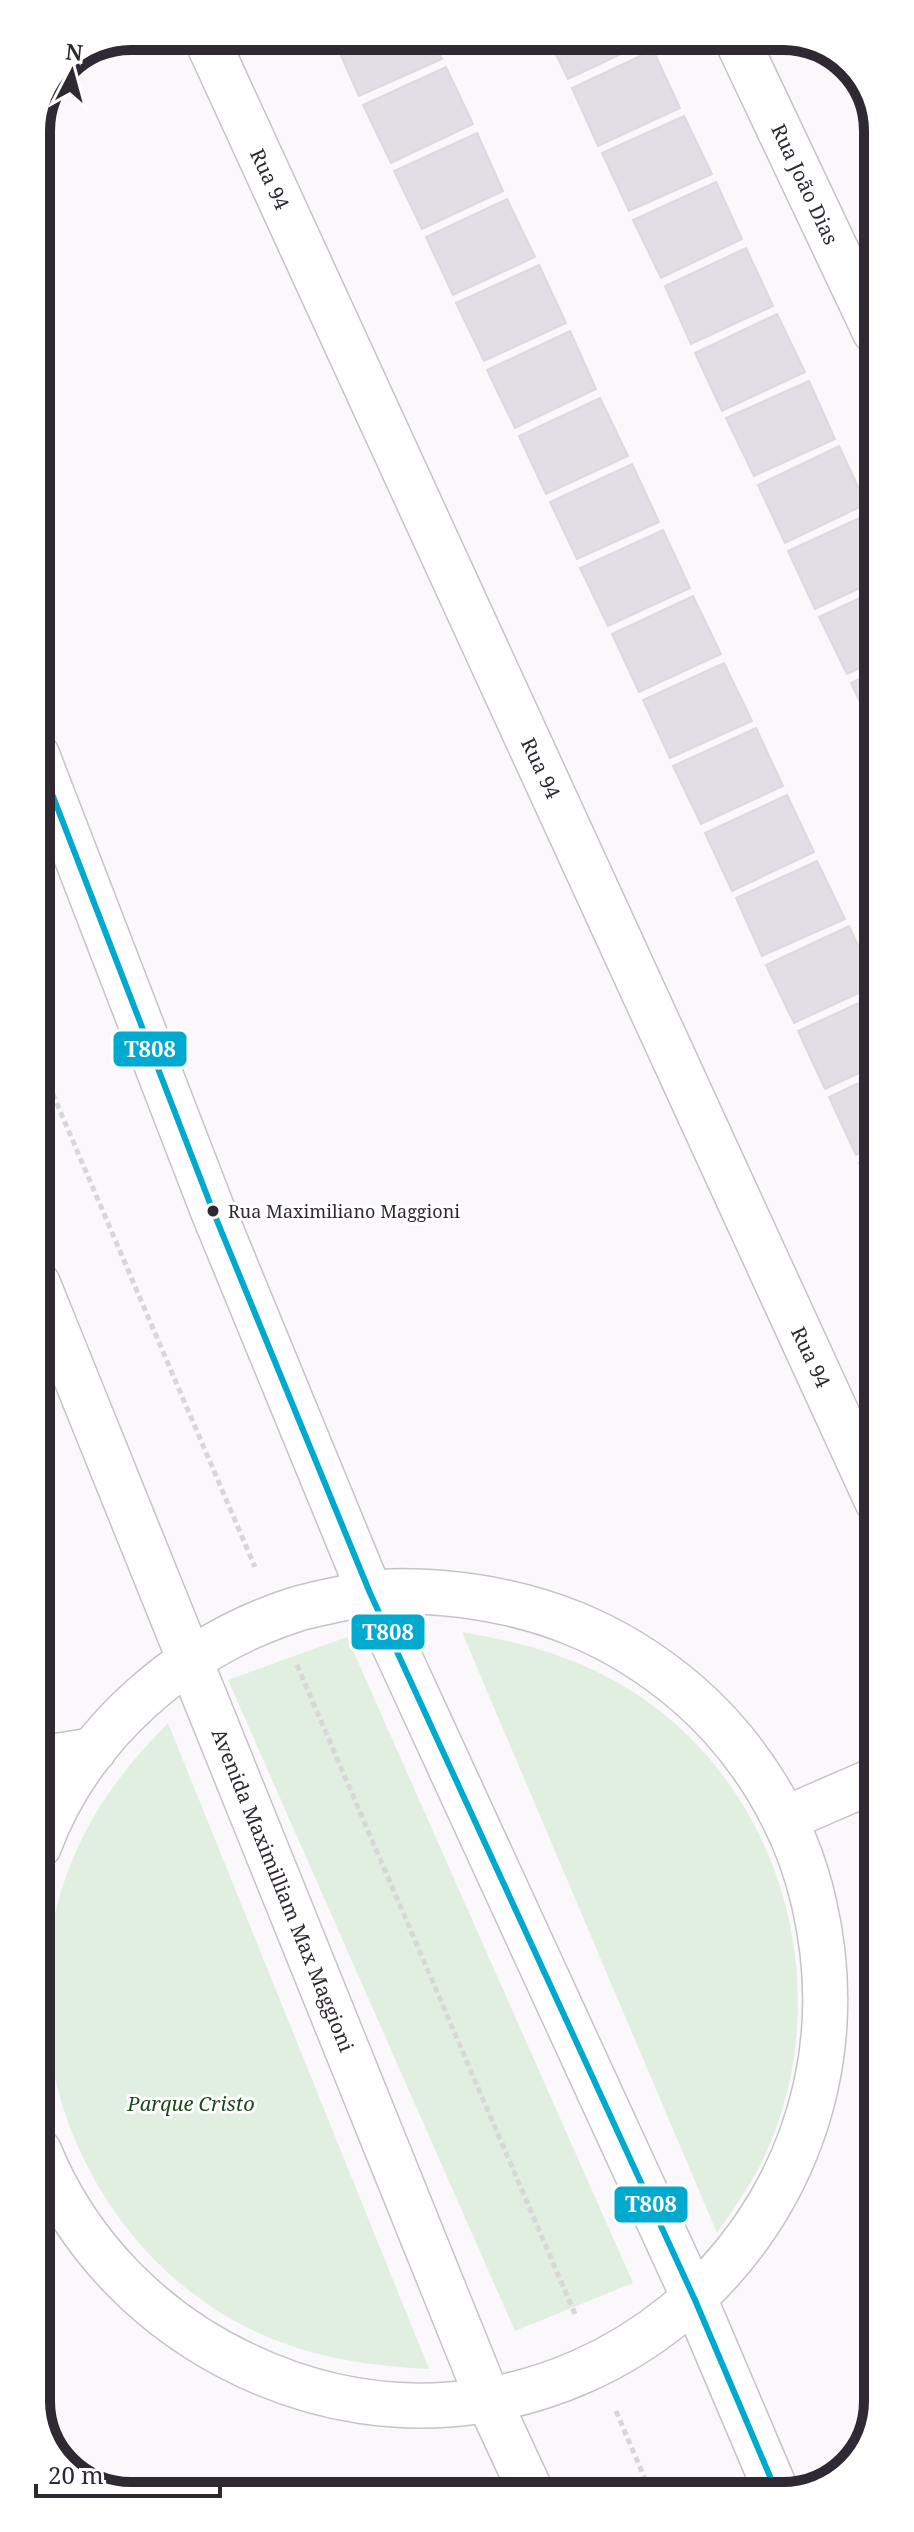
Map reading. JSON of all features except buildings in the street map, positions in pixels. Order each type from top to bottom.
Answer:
[{"type":"street","name":"Rua 94","points":[[211,50],[864,1473]]},
{"type":"street","name":"Rua João Dias","points":[[742,50],[864,309]]},
{"type":"street","points":[[50,789],[213,1211],[370,1593],[695,2300],[772,2482]]},
{"type":"street","name":"Avenida Maximilliam Max Maggioni","points":[[50,1314],[488,2399],[526,2482]]},
{"type":"street","points":[[50,1823],[68,1786],[94,1750],[143,1696],[190,1659],[241,1631],[296,1609],[370,1593],[422,1591],[487,1597],[549,1614],[608,1638],[662,1672],[711,1714],[751,1763],[785,1819],[808,1877],[823,1940],[826,2004],[821,2067],[806,2129],[780,2188],[746,2242],[695,2300],[654,2331],[596,2365],[545,2385],[488,2399],[430,2405],[372,2402],[315,2392],[271,2377],[207,2347],[160,2314],[117,2274],[81,2229],[50,2182]]},
{"type":"street","points":[[50,1757],[94,1750]]},
{"type":"street","points":[[785,1819],[864,1785]]},
{"type":"path","points":[[50,1087],[646,2482]]},
{"type":"green space","points":[[462,1632],[520,1644],[575,1662],[611,1679],[667,1717],[714,1764],[751,1818],[777,1879],[793,1943],[798,2008],[791,2075],[767,2152],[748,2188],[717,2233]]},
{"type":"green space","points":[[347,1637],[633,2283],[515,2331],[228,1680]]},
{"type":"green space","name":"Parque Cristo","points":[[168,1723],[429,2369],[370,2364],[313,2353],[275,2340],[215,2309],[163,2268],[120,2218],[85,2162],[61,2100],[50,2045],[50,1946],[58,1902],[77,1850],[101,1805],[131,1763]]},
{"type":"transit line","name":"T808","points":[[50,789],[213,1211],[370,1593],[695,2300],[772,2482]]},
{"type":"place","name":"Rua Maximiliano Maggioni","points":[[213,1211]]}]
